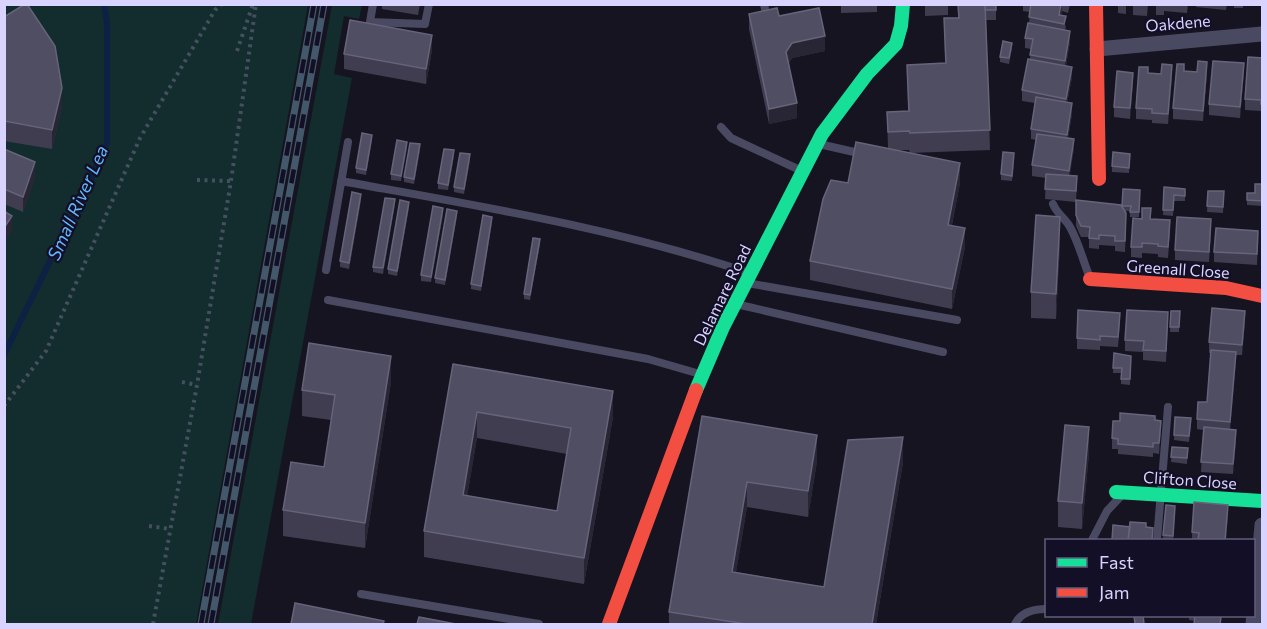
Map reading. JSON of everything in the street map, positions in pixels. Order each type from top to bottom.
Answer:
[{"type":"street","name":"Delamare Road","points":[[609,624],[702,375],[735,303],[818,144],[845,102],[867,74],[896,44],[902,26],[903,4]]},
{"type":"street","points":[[1096,4],[1099,179]]},
{"type":"street","name":"Oakdene","points":[[1097,49],[1263,34]]},
{"type":"street","name":"Greenall Close","points":[[1090,279],[1226,288],[1263,296]]},
{"type":"street","name":"Clifton Close","points":[[1120,492],[1263,501]]},
{"type":"street","points":[[1253,624],[1259,603],[1263,525]]},
{"type":"lane","points":[[373,4],[370,22],[425,24],[429,4]]},
{"type":"lane","points":[[764,4],[766,14]]},
{"type":"lane","points":[[720,127],[731,138],[803,172]]},
{"type":"lane","points":[[326,270],[348,142]]},
{"type":"lane","points":[[818,144],[873,156]]},
{"type":"lane","points":[[341,181],[618,234],[711,259],[748,278],[957,320]]},
{"type":"lane","points":[[1053,204],[1072,230],[1090,279]]},
{"type":"lane","points":[[328,300],[648,359],[702,375]]},
{"type":"lane","points":[[735,303],[943,352]]},
{"type":"lane","points":[[1157,539],[1168,407]]},
{"type":"lane","points":[[1093,539],[1120,492]]},
{"type":"lane","points":[[361,594],[539,624]]},
{"type":"lane","points":[[1015,624],[1025,612],[1045,609]]},
{"type":"path","points":[[4,405],[46,351],[140,138],[215,10],[222,4]]},
{"type":"path","points":[[237,51],[254,4]]},
{"type":"path","points":[[153,624],[197,385],[231,181],[254,4]]},
{"type":"path","points":[[197,180],[231,181]]},
{"type":"path","points":[[182,382],[197,385]]},
{"type":"path","points":[[149,526],[170,530]]},
{"type":"green space","points":[[5,5],[308,5],[196,624],[5,624]]},
{"type":"green space","points":[[332,5],[362,5],[359,19],[344,16],[334,74],[352,78],[251,624],[218,624]]},
{"type":"building","points":[[25,4],[55,46],[62,88],[52,130],[4,121],[4,17]]},
{"type":"building","points":[[985,4],[990,130],[888,132],[887,112],[909,111],[907,65],[946,63],[944,18],[959,18],[958,5]]},
{"type":"building","points":[[985,4],[996,4],[996,10],[985,10]]},
{"type":"building","points":[[1031,4],[1061,4],[1059,15],[1066,16],[1064,24],[1029,17]]},
{"type":"building","points":[[777,8],[779,16],[819,8],[825,36],[792,43],[786,52],[797,103],[769,109],[749,14]]},
{"type":"building","points":[[350,20],[432,35],[426,69],[344,54]]},
{"type":"building","points":[[1028,23],[1070,31],[1065,61],[1030,55],[1033,39],[1025,38]]},
{"type":"building","points":[[1003,41],[1012,43],[1009,58],[1000,57]]},
{"type":"building","points":[[1248,57],[1263,58],[1263,104],[1261,100],[1245,99]]},
{"type":"building","points":[[1028,59],[1072,67],[1066,99],[1022,90]]},
{"type":"building","points":[[1198,61],[1207,62],[1203,111],[1173,108],[1177,64],[1184,64],[1184,71],[1197,72]]},
{"type":"building","points":[[1213,61],[1244,63],[1240,107],[1209,104]]},
{"type":"building","points":[[1162,64],[1172,65],[1168,114],[1152,113],[1152,109],[1136,108],[1139,67],[1148,67],[1148,73],[1161,74]]},
{"type":"building","points":[[1117,71],[1133,73],[1130,108],[1114,107]]},
{"type":"building","points":[[1036,97],[1072,103],[1067,135],[1031,129]]},
{"type":"building","points":[[362,133],[372,135],[366,170],[356,168]]},
{"type":"building","points":[[1037,134],[1074,139],[1069,171],[1032,165]]},
{"type":"building","points":[[397,140],[407,142],[401,176],[391,174]]},
{"type":"building","points":[[856,142],[960,163],[948,225],[965,228],[952,289],[810,261],[823,199],[831,180],[848,183]]},
{"type":"building","points":[[410,143],[420,144],[414,179],[404,177]]},
{"type":"building","points":[[4,149],[35,162],[23,197],[4,189]]},
{"type":"building","points":[[444,149],[454,150],[448,185],[438,183]]},
{"type":"building","points":[[1003,152],[1014,153],[1012,176],[1001,174]]},
{"type":"building","points":[[1113,152],[1130,154],[1129,168],[1112,166]]},
{"type":"building","points":[[460,153],[470,154],[464,189],[454,187]]},
{"type":"building","points":[[1046,174],[1077,176],[1076,191],[1045,189]]},
{"type":"building","points":[[1255,184],[1263,184],[1263,201],[1247,200],[1247,193],[1255,193]]},
{"type":"building","points":[[1164,187],[1185,189],[1185,196],[1174,195],[1173,210],[1163,210]]},
{"type":"building","points":[[1123,189],[1140,190],[1139,212],[1130,212],[1131,206],[1122,206]]},
{"type":"building","points":[[1208,191],[1224,191],[1223,207],[1207,206]]},
{"type":"building","points":[[352,192],[361,194],[349,263],[340,261]]},
{"type":"building","points":[[385,198],[395,199],[383,268],[373,267]]},
{"type":"building","points":[[400,200],[409,202],[397,271],[388,269]]},
{"type":"building","points":[[1076,200],[1121,205],[1126,213],[1125,241],[1115,241],[1115,236],[1099,235],[1099,239],[1089,238],[1090,227],[1081,226],[1076,215]]},
{"type":"building","points":[[433,206],[443,208],[431,277],[421,275]]},
{"type":"building","points":[[1142,208],[1151,208],[1150,219],[1170,220],[1168,247],[1142,243],[1142,247],[1131,247],[1133,218],[1142,219]]},
{"type":"building","points":[[447,209],[457,211],[445,280],[435,278]]},
{"type":"building","points":[[4,211],[12,216],[4,228]]},
{"type":"building","points":[[483,215],[492,217],[481,286],[471,284]]},
{"type":"building","points":[[1036,215],[1060,217],[1056,294],[1031,292]]},
{"type":"building","points":[[1177,217],[1211,219],[1209,252],[1175,250]]},
{"type":"building","points":[[1216,228],[1258,231],[1257,254],[1214,252]]},
{"type":"building","points":[[533,238],[540,239],[530,295],[524,294]]},
{"type":"building","points":[[1212,308],[1245,311],[1242,345],[1209,342]]},
{"type":"building","points":[[1078,310],[1120,313],[1118,337],[1100,336],[1100,340],[1077,338]]},
{"type":"building","points":[[1127,310],[1168,312],[1166,351],[1143,350],[1144,341],[1125,340]]},
{"type":"building","points":[[1171,311],[1180,311],[1179,327],[1170,327]]},
{"type":"building","points":[[309,343],[391,356],[365,523],[283,510],[291,462],[324,467],[335,395],[302,390]]},
{"type":"building","points":[[1211,350],[1236,352],[1230,422],[1197,419],[1198,402],[1207,402]]},
{"type":"building","points":[[1114,353],[1131,356],[1130,379],[1121,379],[1122,368],[1113,368]]},
{"type":"building","points":[[453,364],[613,391],[584,558],[424,531]],"holes":[[[477,412],[571,428],[557,511],[463,495]]]},
{"type":"building","points":[[1120,413],[1155,416],[1155,420],[1161,421],[1159,443],[1153,443],[1153,447],[1118,444],[1118,439],[1112,438],[1113,421],[1120,421]]},
{"type":"building","points":[[702,416],[817,435],[808,491],[747,482],[732,572],[824,587],[848,440],[903,437],[872,624],[746,624],[669,612]]},
{"type":"building","points":[[1175,417],[1191,418],[1189,436],[1174,435]]},
{"type":"building","points":[[1065,425],[1089,427],[1082,503],[1058,501]]},
{"type":"building","points":[[1204,427],[1236,430],[1233,464],[1201,462]]},
{"type":"building","points":[[1172,447],[1188,448],[1187,458],[1171,457]]},
{"type":"building","points":[[1194,502],[1228,505],[1225,539],[1198,539],[1199,533],[1192,532]]},
{"type":"building","points":[[1166,505],[1175,506],[1173,536],[1163,535]]},
{"type":"building","points":[[1130,522],[1146,523],[1146,527],[1153,528],[1152,539],[1128,539]]},
{"type":"building","points":[[1113,525],[1130,527],[1128,539],[1112,539]]},
{"type":"building","points":[[295,603],[384,621],[383,624],[291,624]]},
{"type":"building","points":[[419,617],[456,624],[417,624]]},
{"type":"building","points":[[1134,617],[1143,617],[1144,624],[1135,624]]},
{"type":"building","points":[[1195,617],[1221,617],[1220,624],[1194,624]]},
{"type":"waterway","name":"Small River Lea","points":[[4,355],[78,209],[107,143],[107,23],[104,4]]},
{"type":"railway","points":[[201,624],[314,4]]},
{"type":"railway","points":[[211,624],[324,4]]},
{"type":"traffic: fast","points":[[696,390],[723,327],[822,134],[867,74],[896,44],[901,26],[903,4]]},
{"type":"traffic: fast","points":[[1116,492],[1262,501]]},
{"type":"traffic: jam","points":[[1096,4],[1099,179]]},
{"type":"traffic: jam","points":[[1090,279],[1226,288],[1262,296]]},
{"type":"traffic: jam","points":[[609,624],[696,390]]}]
